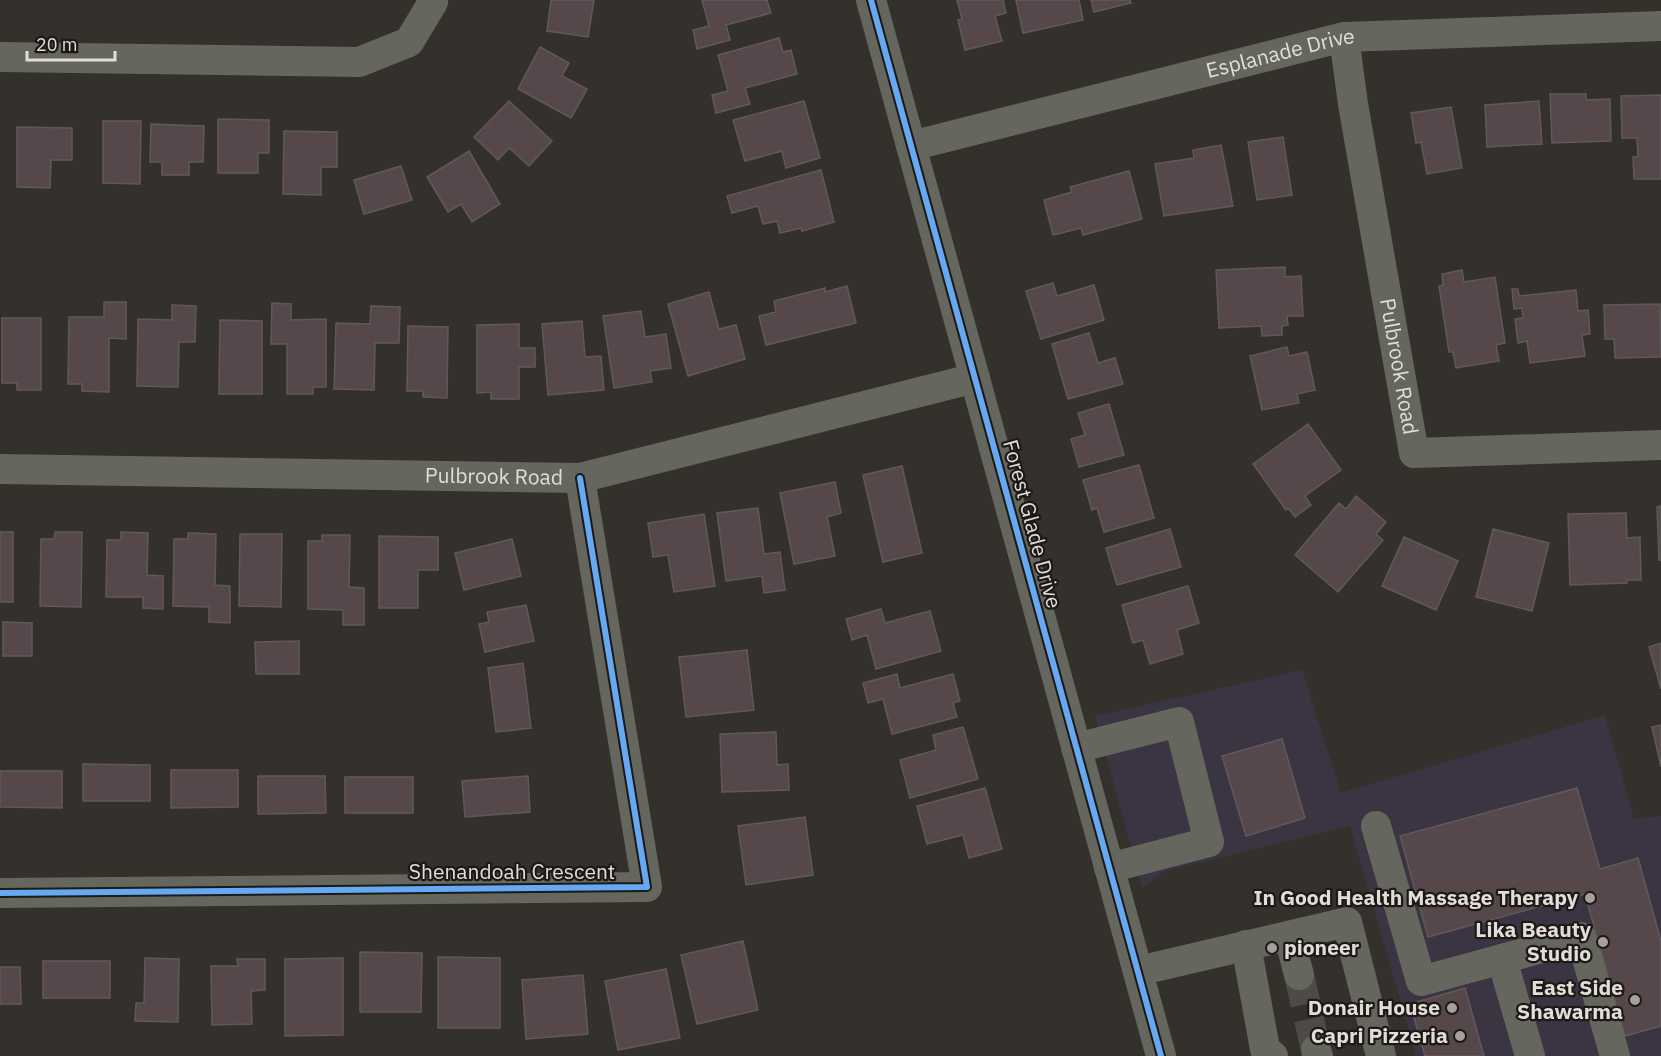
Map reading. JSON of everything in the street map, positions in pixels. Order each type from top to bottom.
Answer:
[{"type":"street","points":[[0,57],[359,62],[409,42],[433,2],[432,0]]},
{"type":"street","name":"Forest Glade Drive","points":[[871,0],[1161,1056]]},
{"type":"street","name":"Esplanade Drive","points":[[911,146],[1344,37],[1661,26]]},
{"type":"street","name":"Pulbrook Road","points":[[1344,37],[1353,104],[1414,453],[1661,446]]},
{"type":"street","name":"Pulbrook Road","points":[[0,469],[580,478],[975,378]]},
{"type":"street","name":"Shenandoah Crescent","points":[[0,893],[647,887],[580,478]]},
{"type":"street","points":[[1076,747],[1179,722],[1209,842],[1109,868]]},
{"type":"street","points":[[1376,826],[1421,981],[1581,937],[1615,1056]]},
{"type":"street","points":[[1138,971],[1347,922],[1381,1056]]},
{"type":"street","points":[[1290,936],[1299,975]]},
{"type":"street","points":[[1246,945],[1265,1049],[1273,1056]]},
{"type":"street","points":[[1502,959],[1530,1056]]},
{"type":"shaded area","points":[[1302,670],[1341,793],[1605,715],[1634,819],[1661,816],[1661,1056],[1416,1056],[1350,826],[1165,871],[1142,888],[1095,716]]},
{"type":"building","points":[[551,0],[594,0],[588,37],[547,31]]},
{"type":"building","points":[[702,0],[767,0],[771,13],[726,25],[730,40],[697,49],[693,30],[709,26]]},
{"type":"building","points":[[957,0],[1003,0],[1006,13],[995,16],[1002,41],[965,50],[958,20],[962,19]]},
{"type":"building","points":[[1016,0],[1079,0],[1083,20],[1023,33]]},
{"type":"building","points":[[1091,0],[1130,0],[1131,3],[1094,12]]},
{"type":"building","points":[[779,38],[783,52],[791,50],[797,74],[745,88],[750,104],[716,113],[712,95],[728,91],[718,55]]},
{"type":"building","points":[[540,47],[569,63],[562,76],[587,89],[571,118],[518,89]]},
{"type":"building","points":[[1550,94],[1586,94],[1586,100],[1610,99],[1611,141],[1552,143]]},
{"type":"building","points":[[1661,95],[1661,179],[1634,179],[1633,157],[1638,157],[1637,138],[1622,138],[1621,96]]},
{"type":"building","points":[[509,101],[552,141],[529,166],[509,148],[498,160],[474,137]]},
{"type":"building","points":[[804,101],[820,158],[786,168],[782,151],[745,161],[733,120]]},
{"type":"building","points":[[1539,101],[1542,144],[1487,147],[1485,105]]},
{"type":"building","points":[[1451,107],[1462,168],[1427,174],[1421,142],[1416,143],[1411,113]]},
{"type":"building","points":[[218,119],[269,120],[269,153],[258,153],[258,173],[218,173]]},
{"type":"building","points":[[103,121],[141,121],[140,184],[103,183]]},
{"type":"building","points":[[151,124],[204,126],[203,162],[189,162],[189,175],[162,175],[162,162],[150,162]]},
{"type":"building","points":[[17,127],[72,128],[72,160],[51,160],[50,188],[17,187]]},
{"type":"building","points":[[284,131],[337,132],[337,167],[321,167],[321,195],[283,194]]},
{"type":"building","points":[[1283,137],[1292,195],[1257,200],[1248,142]]},
{"type":"building","points":[[1221,145],[1233,206],[1164,216],[1155,164],[1194,158],[1193,150]]},
{"type":"building","points":[[469,151],[500,204],[472,222],[461,204],[448,212],[427,177]]},
{"type":"building","points":[[401,166],[412,200],[364,214],[354,180]]},
{"type":"building","points":[[821,170],[834,222],[802,231],[801,228],[780,233],[777,221],[763,224],[758,206],[732,213],[727,196]]},
{"type":"building","points":[[1129,171],[1142,219],[1083,235],[1081,228],[1053,235],[1044,200],[1072,192],[1070,187]]},
{"type":"building","points":[[1285,267],[1285,277],[1301,276],[1303,316],[1287,316],[1288,325],[1282,326],[1282,335],[1262,336],[1261,326],[1219,328],[1216,270]]},
{"type":"building","points":[[1462,270],[1464,282],[1495,277],[1505,343],[1496,345],[1499,361],[1456,368],[1453,352],[1449,352],[1439,286],[1443,285],[1442,274]]},
{"type":"building","points":[[1053,283],[1057,296],[1094,285],[1104,320],[1041,339],[1026,291]]},
{"type":"building","points":[[847,286],[856,323],[766,345],[759,316],[776,312],[774,301],[825,288],[825,292]]},
{"type":"building","points":[[1512,289],[1518,289],[1519,296],[1576,290],[1578,311],[1588,310],[1590,334],[1582,335],[1585,356],[1530,363],[1527,341],[1518,343],[1515,319],[1523,318],[1522,308],[1514,309]]},
{"type":"building","points":[[709,292],[719,329],[736,325],[745,359],[688,376],[668,304]]},
{"type":"building","points":[[104,302],[126,302],[126,339],[109,338],[109,392],[82,391],[82,384],[68,384],[69,317],[104,317]]},
{"type":"building","points":[[272,303],[291,304],[291,320],[326,319],[326,387],[313,387],[313,394],[287,394],[287,344],[271,344]]},
{"type":"building","points":[[1660,304],[1661,357],[1615,358],[1614,339],[1605,339],[1604,305]]},
{"type":"building","points":[[172,305],[196,306],[195,342],[179,342],[178,387],[137,386],[138,319],[172,320]]},
{"type":"building","points":[[371,306],[400,307],[399,343],[375,343],[374,390],[334,389],[336,323],[370,324]]},
{"type":"building","points":[[641,311],[645,337],[666,334],[671,368],[650,371],[652,382],[614,388],[603,316]]},
{"type":"building","points":[[2,318],[41,318],[41,390],[17,390],[17,383],[2,383]]},
{"type":"building","points":[[220,320],[262,321],[262,394],[219,394]]},
{"type":"building","points":[[582,321],[585,357],[601,356],[604,390],[548,395],[542,324]]},
{"type":"building","points":[[519,324],[519,348],[535,348],[535,367],[519,367],[519,399],[491,399],[491,392],[477,393],[477,325]]},
{"type":"building","points":[[408,326],[448,327],[447,398],[423,397],[423,391],[407,391]]},
{"type":"building","points":[[1089,333],[1098,363],[1115,358],[1123,384],[1068,399],[1052,344]]},
{"type":"building","points":[[1287,347],[1289,356],[1307,352],[1315,390],[1297,394],[1299,403],[1262,410],[1250,356]]},
{"type":"building","points":[[1109,404],[1124,455],[1079,467],[1071,439],[1085,435],[1078,413]]},
{"type":"building","points":[[1308,424],[1341,470],[1305,496],[1311,505],[1295,517],[1288,508],[1286,510],[1253,464]]},
{"type":"building","points":[[1139,465],[1154,518],[1104,532],[1097,508],[1092,510],[1083,480]]},
{"type":"building","points":[[902,466],[922,553],[883,562],[863,475]]},
{"type":"building","points":[[835,482],[841,513],[827,517],[835,556],[794,564],[780,493]]},
{"type":"building","points":[[1356,496],[1386,522],[1376,534],[1383,540],[1338,592],[1295,555],[1339,503],[1346,509]]},
{"type":"building","points":[[1661,506],[1661,560],[1659,560],[1657,507]]},
{"type":"building","points":[[758,508],[764,554],[780,552],[785,590],[764,593],[762,576],[726,581],[717,513]]},
{"type":"building","points":[[1626,513],[1627,538],[1640,537],[1641,580],[1627,580],[1627,583],[1570,585],[1568,514]]},
{"type":"building","points":[[704,514],[715,586],[674,592],[668,555],[653,557],[648,523]]},
{"type":"building","points":[[1170,529],[1181,567],[1117,585],[1106,548]]},
{"type":"building","points":[[1493,529],[1549,543],[1532,611],[1476,597]]},
{"type":"building","points":[[0,532],[13,532],[13,602],[0,602]]},
{"type":"building","points":[[55,532],[82,532],[81,607],[40,606],[41,539],[54,539]]},
{"type":"building","points":[[121,532],[148,533],[147,575],[163,576],[163,609],[143,608],[143,597],[106,597],[107,540],[121,540]]},
{"type":"building","points":[[188,533],[216,534],[215,585],[230,586],[230,623],[209,622],[209,607],[173,606],[174,539],[188,539]]},
{"type":"building","points":[[240,534],[282,534],[281,607],[239,606]]},
{"type":"building","points":[[322,535],[350,535],[349,587],[364,588],[364,625],[343,625],[343,610],[308,609],[308,541],[322,541]]},
{"type":"building","points":[[379,536],[438,537],[438,570],[418,570],[418,608],[379,608]]},
{"type":"building","points":[[1404,537],[1458,561],[1436,610],[1382,586]]},
{"type":"building","points":[[512,539],[521,576],[464,590],[455,553]]},
{"type":"building","points":[[1188,586],[1199,623],[1177,630],[1183,654],[1150,664],[1143,640],[1133,643],[1122,605]]},
{"type":"building","points":[[526,605],[534,641],[485,652],[479,624],[489,622],[487,612]]},
{"type":"building","points":[[881,609],[885,623],[930,611],[941,651],[876,669],[867,635],[852,640],[846,619]]},
{"type":"building","points":[[3,622],[32,623],[32,656],[3,656]]},
{"type":"building","points":[[299,641],[299,674],[256,674],[255,642]]},
{"type":"building","points":[[1661,643],[1661,689],[1649,647]]},
{"type":"building","points":[[747,650],[754,710],[686,717],[679,657]]},
{"type":"building","points":[[523,663],[531,728],[496,732],[488,668]]},
{"type":"building","points":[[897,674],[900,688],[953,674],[960,701],[953,703],[957,717],[892,734],[883,699],[868,703],[863,683]]},
{"type":"building","points":[[1661,725],[1661,767],[1652,727]]},
{"type":"building","points":[[963,727],[978,779],[910,798],[900,760],[936,750],[933,735]]},
{"type":"building","points":[[776,732],[777,765],[788,764],[789,790],[722,792],[720,734]]},
{"type":"building","points":[[1282,739],[1305,818],[1246,836],[1222,756]]},
{"type":"building","points":[[83,764],[150,765],[150,801],[83,801]]},
{"type":"building","points":[[171,770],[238,770],[238,807],[171,808]]},
{"type":"building","points":[[0,771],[62,771],[62,808],[0,807]]},
{"type":"building","points":[[258,776],[325,776],[326,813],[258,814]]},
{"type":"building","points":[[528,776],[530,812],[465,817],[462,781]]},
{"type":"building","points":[[345,777],[413,777],[413,813],[345,813]]},
{"type":"building","points":[[985,788],[1002,849],[969,858],[963,835],[927,844],[917,806]]},
{"type":"building","points":[[1577,788],[1600,869],[1638,858],[1661,941],[1661,1026],[1625,1036],[1585,894],[1428,937],[1400,836]]},
{"type":"building","points":[[805,817],[813,875],[746,885],[738,826]]},
{"type":"building","points":[[743,941],[758,1010],[697,1024],[681,955]]},
{"type":"building","points":[[360,952],[422,953],[421,1012],[360,1012]]},
{"type":"building","points":[[438,957],[500,958],[500,1028],[438,1028]]},
{"type":"building","points":[[145,958],[179,959],[178,1022],[135,1021],[136,1003],[144,1003]]},
{"type":"building","points":[[343,958],[343,1035],[285,1036],[285,959]]},
{"type":"building","points":[[237,959],[265,959],[265,990],[251,991],[252,1024],[212,1025],[211,966],[238,966]]},
{"type":"building","points":[[43,961],[110,961],[110,998],[43,998]]},
{"type":"building","points":[[0,967],[20,967],[21,1004],[0,1004]]},
{"type":"building","points":[[666,969],[680,1038],[618,1050],[605,981]]},
{"type":"building","points":[[583,975],[588,1034],[526,1039],[522,980]]},
{"type":"building","points":[[1465,988],[1484,1056],[1425,1056],[1410,1004]]},
{"type":"tunnel","points":[[1299,975],[1316,1050]]},
{"type":"cycle path","points":[[871,0],[1161,1056]]},
{"type":"cycle path","points":[[0,893],[647,887],[580,478]]},
{"type":"place","name":"In Good Health Massage Therapy","points":[[1590,898]]},
{"type":"place","name":"Lika Beauty Studio","points":[[1603,942]]},
{"type":"place","name":"pioneer","points":[[1272,948]]},
{"type":"place","name":"East Side Shawarma","points":[[1635,1000]]},
{"type":"place","name":"Donair House","points":[[1452,1008]]},
{"type":"place","name":"Capri Pizzeria","points":[[1460,1036]]}]
